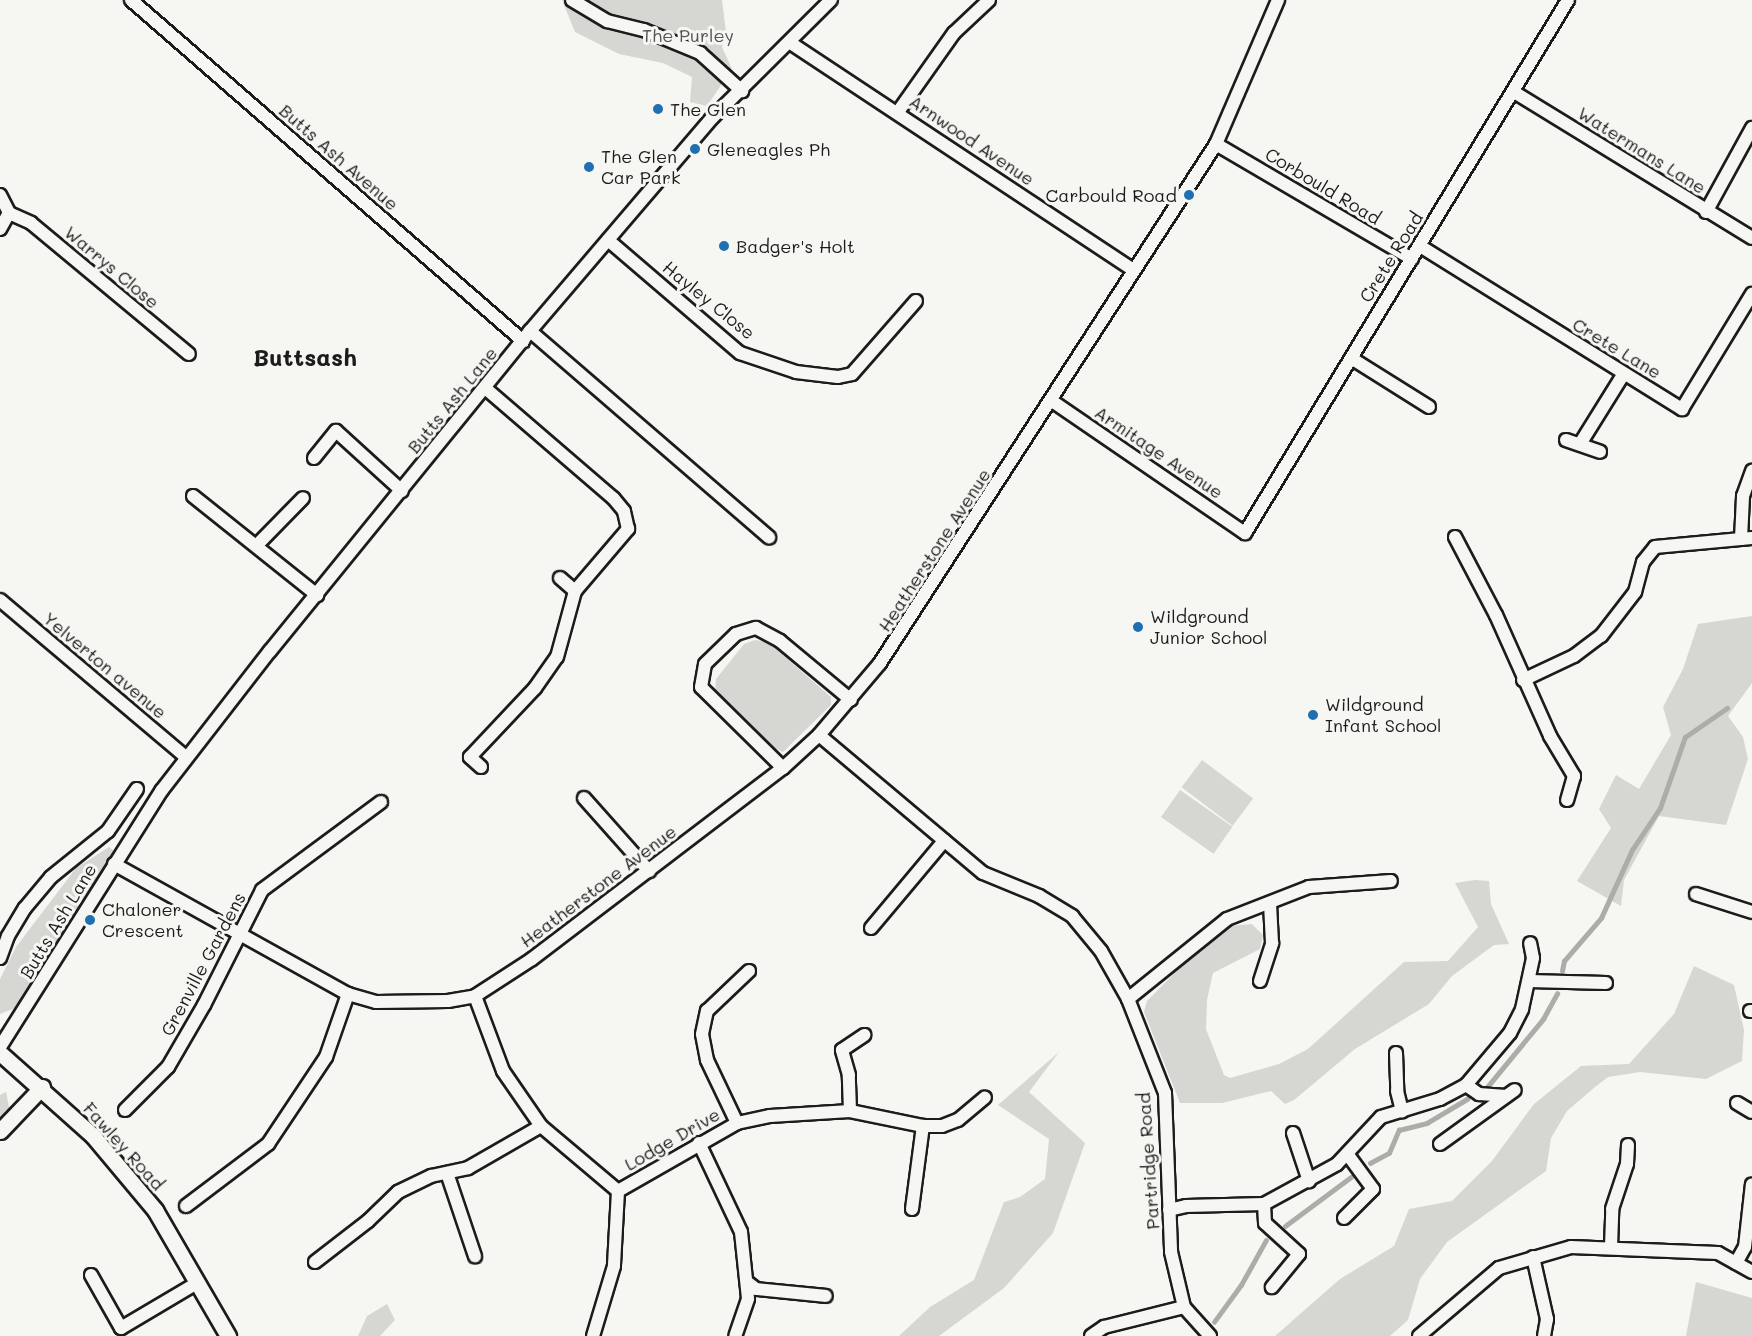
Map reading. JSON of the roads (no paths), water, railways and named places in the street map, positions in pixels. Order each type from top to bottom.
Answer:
[{"type":"street","name":"Butts Ash Avenue","points":[[132,0],[527,336],[769,537]]},
{"type":"street","points":[[572,0],[607,21],[644,30],[700,53],[742,91]]},
{"type":"street","name":"Butts Ash Lane","points":[[0,1047],[114,864],[186,757],[527,336],[608,240],[713,117],[742,91],[831,0]]},
{"type":"street","points":[[898,112],[954,33],[989,0]]},
{"type":"street","name":"Heatherstone Avenue","points":[[475,996],[649,871],[783,768],[819,735],[851,700],[895,643],[1216,144],[1278,0]]},
{"type":"street","name":"Crete Road","points":[[1245,533],[1568,0]]},
{"type":"street","name":"Arnwood Avenue","points":[[789,42],[898,112],[1133,270]]},
{"type":"street","name":"Watermans Lane","points":[[1514,92],[1706,212],[1752,238]]},
{"type":"street","points":[[1706,212],[1752,128]]},
{"type":"street","name":"Corbould Road","points":[[1216,144],[1412,259]]},
{"type":"street","points":[[0,195],[9,213],[0,229]]},
{"type":"street","name":"Warrys Close","points":[[9,213],[31,223],[189,354]]},
{"type":"street","name":"Hayley Close","points":[[608,240],[740,353],[796,372],[838,377],[852,374],[864,364],[916,301]]},
{"type":"street","name":"Crete Lane","points":[[1420,246],[1623,375],[1682,409],[1752,294]]},
{"type":"street","points":[[1351,358],[1429,407]]},
{"type":"street","points":[[1580,444],[1623,375]]},
{"type":"street","points":[[481,767],[470,757],[535,688],[556,657],[575,591],[628,529],[624,511],[485,388]]},
{"type":"street","name":"Armitage Avenue","points":[[1052,401],[1245,533]]},
{"type":"street","points":[[314,458],[336,431],[402,491]]},
{"type":"street","points":[[1566,440],[1600,452]]},
{"type":"street","points":[[1522,680],[1574,656],[1601,636],[1635,592],[1643,562],[1655,547],[1747,538],[1743,496],[1752,471]]},
{"type":"street","points":[[193,496],[317,595]]},
{"type":"street","points":[[256,546],[303,498]]},
{"type":"street","points":[[1455,537],[1496,615],[1522,680],[1574,776],[1567,800]]},
{"type":"street","points":[[560,578],[575,591]]},
{"type":"street","name":"Yelverton avenue","points":[[0,600],[186,757]]},
{"type":"street","points":[[783,768],[701,687],[705,664],[736,634],[756,628],[780,641],[851,700]]},
{"type":"street","name":"Partridge Road","points":[[819,735],[983,873],[1039,896],[1072,916],[1101,951],[1128,999],[1165,1093],[1172,1252],[1184,1307]]},
{"type":"street","name":"Butts Ash Lane","points":[[0,958],[13,927],[51,877],[108,831],[137,789]]},
{"type":"street","points":[[584,798],[649,871]]},
{"type":"street","name":"Grenville Gardens","points":[[125,1110],[168,1067],[204,1005],[238,933],[262,890],[381,802]]},
{"type":"street","points":[[108,831],[127,844]]},
{"type":"street","points":[[871,928],[944,842]]},
{"type":"street","points":[[114,864],[348,994],[376,1002],[410,1003],[475,996],[503,1071],[541,1126],[618,1191],[614,1266],[593,1336]]},
{"type":"street","points":[[1128,999],[1227,919],[1309,887],[1391,881]]},
{"type":"street","points":[[1696,894],[1752,912]]},
{"type":"street","points":[[1260,981],[1272,943],[1270,903]]},
{"type":"street","points":[[1169,1210],[1186,1206],[1264,1204],[1309,1181],[1348,1155],[1359,1137],[1381,1117],[1440,1099],[1466,1085],[1510,1034],[1522,1009],[1533,958],[1530,943]]},
{"type":"street","points":[[737,1123],[707,1060],[702,1034],[708,1011],[749,971]]},
{"type":"street","points":[[1529,981],[1606,983]]},
{"type":"street","points":[[186,1206],[268,1144],[326,1057],[348,994]]},
{"type":"street","points":[[850,1111],[849,1075],[842,1050],[864,1035]]},
{"type":"street","name":"Fawley Road","points":[[0,1053],[42,1087],[93,1136],[155,1210],[228,1336]]},
{"type":"street","points":[[1396,1053],[1396,1082],[1402,1111]]},
{"type":"street","points":[[1440,1144],[1511,1093],[1479,1094],[1466,1085]]},
{"type":"street","points":[[0,1131],[42,1087]]},
{"type":"street","name":"Lodge Drive","points":[[618,1191],[737,1123],[770,1116],[850,1111],[923,1126],[958,1120],[986,1097]]},
{"type":"street","points":[[1737,1103],[1752,1112]]},
{"type":"street","points":[[315,1262],[398,1192],[447,1173],[468,1168],[541,1126]]},
{"type":"street","points":[[912,1209],[923,1126]]},
{"type":"street","points":[[1293,1132],[1309,1181]]},
{"type":"street","points":[[699,1143],[736,1217],[748,1299],[735,1336]]},
{"type":"street","points":[[1611,1247],[1612,1209],[1627,1164],[1628,1145]]},
{"type":"street","points":[[1344,1218],[1373,1189],[1348,1155]]},
{"type":"street","points":[[447,1173],[475,1256]]},
{"type":"street","points":[[1736,1263],[1745,1247],[1752,1184]]},
{"type":"street","points":[[1264,1204],[1265,1223],[1299,1254],[1272,1287]]},
{"type":"street","points":[[1419,1336],[1499,1268],[1571,1247],[1718,1253],[1752,1272]]},
{"type":"street","points":[[1533,1257],[1547,1319],[1544,1336]]},
{"type":"street","points":[[91,1275],[121,1328],[197,1283]]},
{"type":"street","points":[[747,1282],[756,1289],[826,1296]]},
{"type":"street","points":[[1090,1336],[1104,1327],[1184,1307],[1210,1336]]},
{"type":"waterway","points":[[1562,971],[1564,961],[1601,918],[1632,850],[1660,808],[1685,737],[1727,708]]},
{"type":"waterway","points":[[1488,1086],[1543,1019],[1557,994]]},
{"type":"waterway","points":[[1370,1163],[1389,1153],[1399,1130],[1427,1123],[1467,1099]]},
{"type":"waterway","points":[[1285,1226],[1351,1177]]},
{"type":"waterway","points":[[1214,1322],[1241,1285],[1266,1240]]},
{"type":"place","name":"The Glen","points":[[658,109]]},
{"type":"place","name":"Gleneagles Ph","points":[[695,149]]},
{"type":"place","name":"The Glen Car Park","points":[[589,167]]},
{"type":"place","name":"Carbould Road","points":[[1189,195]]},
{"type":"place","name":"Badger's Holt","points":[[724,246]]},
{"type":"place","name":"Wildground Junior School","points":[[1138,627]]},
{"type":"place","name":"Wildground Infant School","points":[[1313,715]]},
{"type":"place","name":"Chaloner Crescent","points":[[90,920]]},
{"type":"district","name":"Buttsash","points":[[305,357]]},
{"type":"park label","name":"The Purley","points":[[688,35]]}]
